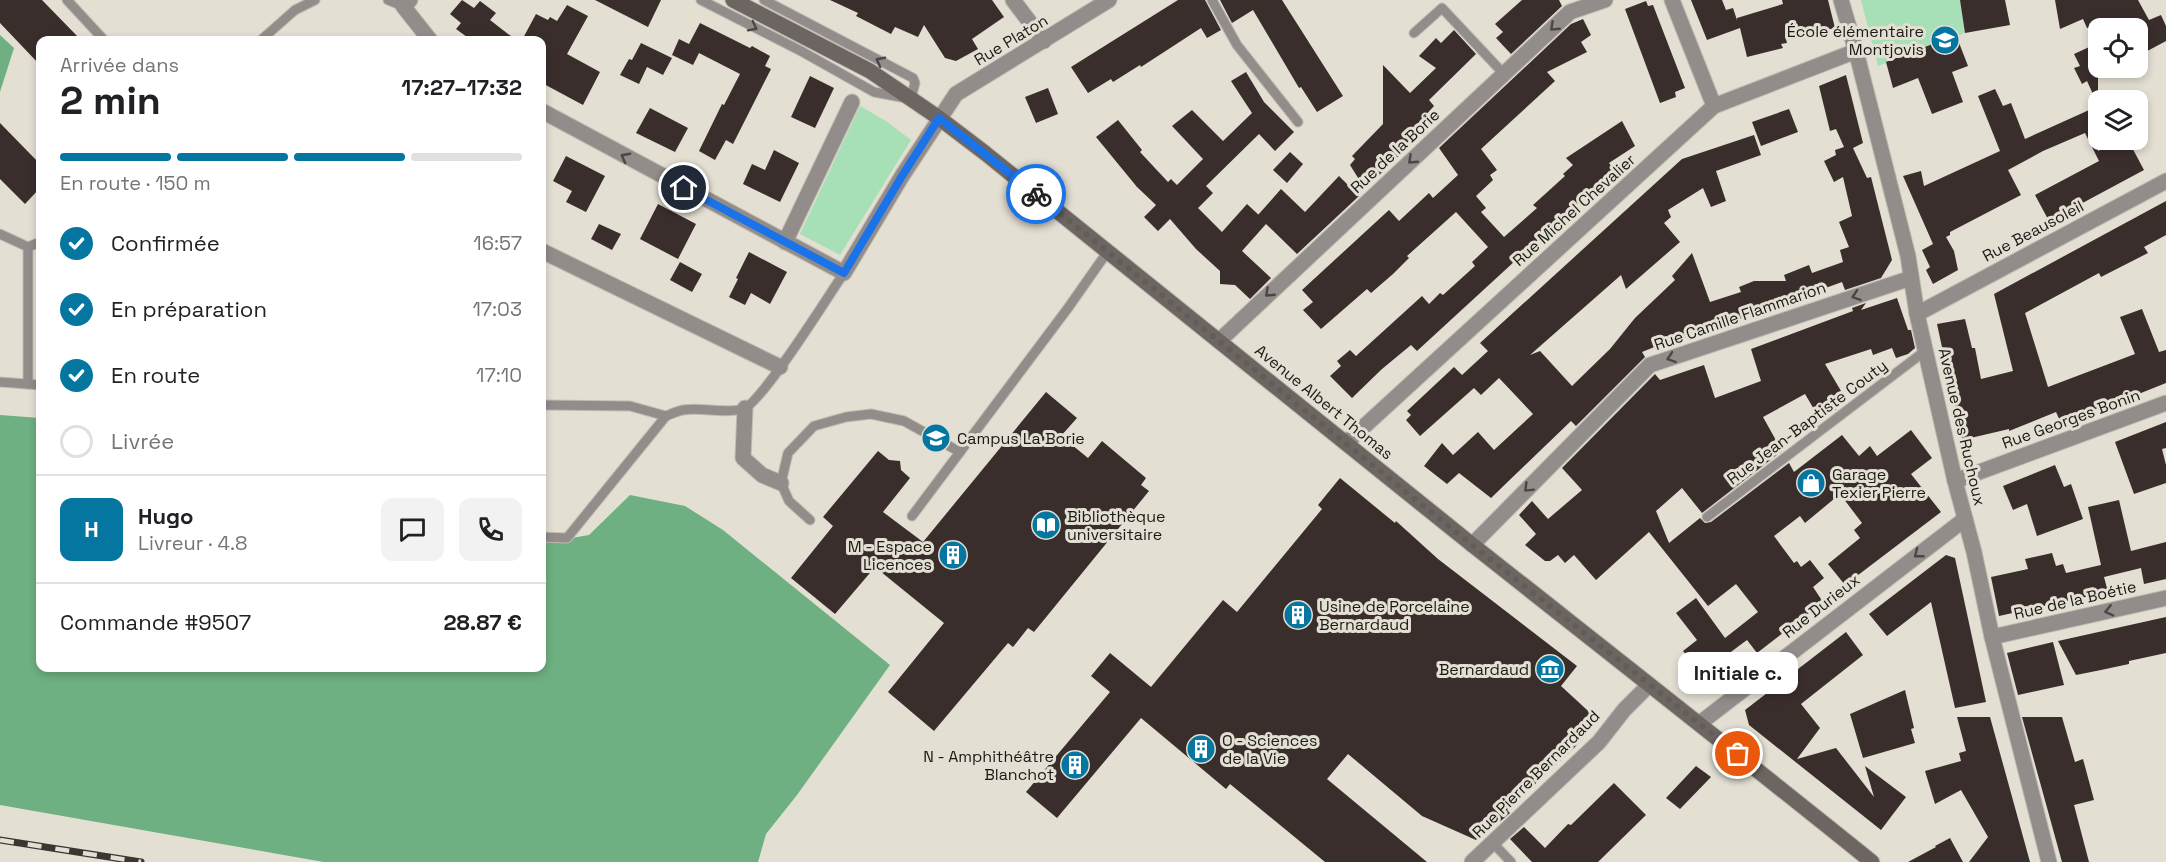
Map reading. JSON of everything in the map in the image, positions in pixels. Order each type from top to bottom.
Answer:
[{"type":"street","name":"Avenue Albert Thomas","points":[[733,0],[861,66],[939,118],[1872,862]]},
{"type":"street","points":[[1013,0],[1044,41]]},
{"type":"street","name":"Rue Platon","points":[[844,273],[902,176],[956,94],[1109,0]]},
{"type":"street","name":"Rue de la Borie","points":[[1219,341],[1570,12],[1605,0]]},
{"type":"street","points":[[1672,0],[1714,106]]},
{"type":"street","name":"Avenue des Ruchoux","points":[[1841,0],[1908,256],[1917,314],[1955,481],[2049,862]]},
{"type":"street","points":[[406,3],[427,36]]},
{"type":"street","name":"Rue Michel Chevalier","points":[[1346,443],[1714,106],[1856,51]]},
{"type":"street","points":[[785,242],[852,102]]},
{"type":"street","points":[[546,113],[844,273]]},
{"type":"street","name":"Rue Beausoleil","points":[[1917,314],[2166,181]]},
{"type":"street","points":[[546,253],[780,367]]},
{"type":"street","name":"Rue Camille Flammarion","points":[[1472,544],[1650,365],[1911,278]]},
{"type":"street","name":"Rue Georges Bonin","points":[[1955,481],[2166,403]]},
{"type":"street","points":[[745,408],[743,458],[762,476],[781,483]]},
{"type":"street","name":"Rue Durieux","points":[[1700,723],[1965,519]]},
{"type":"street","name":"Rue de la Boétie","points":[[1992,637],[2166,598]]},
{"type":"street","name":"Rue Pierre Bernardaud","points":[[1472,862],[1599,742],[1624,710],[1649,685]]},
{"type":"lane","points":[[67,0],[100,36]]},
{"type":"lane","points":[[269,36],[295,10],[315,0]]},
{"type":"lane","points":[[388,0],[406,3]]},
{"type":"lane","points":[[701,0],[801,51],[874,92],[911,99],[915,83],[913,78],[764,0]]},
{"type":"lane","points":[[1212,0],[1237,45],[1298,122]]},
{"type":"lane","points":[[1414,33],[1442,8],[1504,74]]},
{"type":"lane","points":[[0,234],[28,247],[36,244]]},
{"type":"lane","points":[[28,247],[28,384]]},
{"type":"lane","points":[[912,516],[1108,251]]},
{"type":"lane","points":[[546,405],[630,406],[666,416],[684,410],[726,411],[745,408],[760,394],[780,367],[844,273]]},
{"type":"lane","name":"Rue Jean-Baptiste Couty","points":[[1707,517],[1925,351]]},
{"type":"lane","points":[[0,382],[36,385]]},
{"type":"lane","points":[[810,520],[789,501],[781,483],[788,453],[814,426],[846,417],[871,414],[904,421],[960,452]]},
{"type":"lane","points":[[546,537],[567,538],[666,416]]},
{"type":"lane","points":[[1492,842],[1511,862]]},
{"type":"green space","points":[[1861,0],[1960,0],[1965,33],[1878,66]]},
{"type":"green space","points":[[0,35],[14,48],[0,92]]},
{"type":"green space","points":[[860,106],[886,121],[911,140],[840,255],[800,234]]},
{"type":"green space","points":[[0,415],[36,418],[36,672],[546,672],[546,542],[589,535],[630,495],[685,506],[723,530],[890,665],[797,795],[766,834],[758,862],[324,862],[0,805]]},
{"type":"building","points":[[0,0],[42,0],[77,36],[36,36],[36,61],[0,23]]},
{"type":"building","points":[[462,0],[474,8],[480,1],[496,13],[490,20],[511,36],[466,36],[456,29],[461,23],[450,14]]},
{"type":"building","points":[[595,0],[661,0],[648,27]]},
{"type":"building","points":[[830,0],[992,0],[1004,17],[972,39],[978,49],[956,61],[945,58],[924,25],[918,37],[895,27],[891,34],[856,16],[858,13]]},
{"type":"building","points":[[1178,0],[1205,0],[1221,30],[1207,38],[1201,28],[1141,67],[1140,65],[1113,82],[1111,79],[1088,93],[1071,67]]},
{"type":"building","points":[[1220,0],[1282,0],[1343,96],[1317,112],[1301,87],[1299,88],[1253,10],[1232,23]]},
{"type":"building","points":[[1522,0],[1559,0],[1562,6],[1511,54],[1496,38],[1503,32],[1495,24]]},
{"type":"building","points":[[1691,0],[1722,0],[1726,10],[1733,8],[1737,20],[1737,18],[1783,4],[1782,0],[1828,0],[1835,28],[1786,39],[1787,43],[1781,44],[1783,48],[1747,57],[1740,28],[1707,40]]},
{"type":"building","points":[[1960,0],[2005,0],[2010,25],[1965,33]]},
{"type":"building","points":[[2055,0],[2138,0],[2148,18],[2088,18],[2088,28],[2083,19],[2060,29]]},
{"type":"building","points":[[1646,1],[1648,6],[1653,5],[1685,88],[1675,92],[1676,97],[1660,103],[1625,9]]},
{"type":"building","points":[[567,5],[588,16],[567,54],[600,72],[583,105],[546,85],[546,36],[524,36],[536,14],[548,20],[550,17],[557,21]]},
{"type":"building","points":[[2161,15],[2166,26],[2166,41],[2148,51],[2148,18],[2149,20]]},
{"type":"building","points":[[1583,19],[1591,35],[1581,42],[1587,52],[1547,72],[1555,81],[1481,149],[1497,170],[1490,175],[1493,180],[1476,196],[1486,208],[1481,212],[1504,237],[1537,208],[1533,205],[1565,176],[1563,174],[1573,165],[1566,158],[1622,121],[1635,146],[1609,163],[1614,170],[1417,351],[1411,345],[1352,398],[1330,376],[1341,366],[1337,361],[1350,350],[1356,356],[1422,296],[1429,304],[1440,293],[1443,295],[1475,266],[1472,262],[1488,247],[1456,212],[1407,256],[1409,258],[1393,274],[1371,293],[1367,289],[1321,329],[1303,310],[1313,302],[1302,290],[1389,210],[1399,221],[1429,193],[1433,198],[1458,175],[1439,148],[1571,24]]},
{"type":"building","points":[[700,23],[770,56],[765,66],[771,69],[733,144],[726,140],[715,160],[699,151],[740,74],[699,53],[693,65],[672,55],[679,39],[689,44]]},
{"type":"building","points":[[1454,30],[1476,54],[1429,100],[1434,106],[1424,117],[1431,124],[1365,189],[1350,165],[1355,159],[1352,156],[1383,124],[1383,65],[1410,93],[1436,68],[1419,56],[1436,38],[1441,43]]},
{"type":"building","points":[[1956,35],[1968,66],[1952,72],[1963,102],[1932,114],[1918,78],[1893,88],[1886,62]]},
{"type":"building","points":[[641,43],[672,58],[663,75],[647,67],[639,84],[620,75],[629,59],[632,60]]},
{"type":"building","points":[[2088,48],[2088,78],[2098,78],[2098,90],[2091,90],[2087,81],[2082,84],[2074,68],[2080,66],[2074,54]]},
{"type":"building","points":[[1246,72],[1264,102],[1294,132],[1275,151],[1259,134],[1206,186],[1213,193],[1198,208],[1222,232],[1247,204],[1258,215],[1281,189],[1305,212],[1339,176],[1359,196],[1297,254],[1266,224],[1242,251],[1271,278],[1250,299],[1235,285],[1220,284],[1220,271],[1196,249],[1170,219],[1158,231],[1144,217],[1156,205],[1137,187],[1096,137],[1118,120],[1142,150],[1140,152],[1168,182],[1171,179],[1177,185],[1203,159],[1172,126],[1192,110],[1223,141],[1252,113],[1231,81]]},
{"type":"building","points":[[1846,75],[1863,143],[1853,148],[1867,178],[1871,177],[1892,260],[1881,278],[1845,290],[1842,282],[1699,334],[1642,352],[1645,357],[1576,426],[1571,421],[1491,498],[1459,473],[1447,484],[1424,466],[1442,443],[1453,455],[1478,432],[1494,450],[1533,414],[1499,378],[1481,395],[1474,388],[1420,436],[1406,420],[1411,415],[1407,411],[1454,367],[1462,375],[1488,351],[1480,343],[1682,159],[1754,135],[1761,155],[1716,171],[1726,201],[1711,207],[1703,188],[1668,210],[1671,217],[1664,223],[1680,242],[1626,289],[1621,275],[1530,355],[1540,351],[1572,386],[1610,349],[1635,318],[1675,280],[1672,276],[1692,253],[1710,302],[1741,292],[1739,287],[1754,281],[1786,281],[1784,275],[1809,265],[1812,273],[1843,262],[1840,250],[1849,247],[1839,222],[1852,216],[1843,177],[1834,182],[1824,161],[1836,155],[1835,150],[1844,147],[1836,129],[1830,131],[1819,86]]},
{"type":"building","points":[[810,76],[834,88],[815,128],[791,117]]},
{"type":"building","points":[[1048,88],[1058,114],[1036,123],[1025,97]]},
{"type":"building","points":[[1995,89],[2003,106],[2011,103],[2025,139],[2088,111],[2088,139],[2085,133],[2043,151],[2008,170],[2021,195],[1950,232],[1950,235],[1946,237],[1954,251],[1958,270],[1933,284],[1926,270],[1930,267],[1922,250],[1933,244],[1903,176],[1921,171],[1924,186],[2000,151],[1978,96]]},
{"type":"building","points":[[650,108],[688,128],[675,152],[636,133]]},
{"type":"building","points":[[1789,109],[1798,132],[1761,146],[1752,122]]},
{"type":"building","points":[[0,123],[36,160],[36,192],[25,204],[0,179]]},
{"type":"building","points":[[774,150],[799,163],[780,202],[743,184],[752,164],[765,170]]},
{"type":"building","points":[[2094,150],[2133,150],[2144,170],[2049,221],[2035,195],[2099,161]]},
{"type":"building","points":[[1290,152],[1303,164],[1287,183],[1273,170]]},
{"type":"building","points":[[566,156],[605,176],[586,212],[566,202],[572,191],[553,181]]},
{"type":"building","points":[[2166,201],[2166,235],[2144,247],[2148,253],[2101,277],[2099,273],[2025,313],[2048,387],[2135,354],[2120,317],[2142,309],[2159,352],[2166,350],[2166,383],[2061,423],[2056,412],[2009,431],[2009,429],[1962,440],[1937,324],[1965,319],[1972,348],[1975,348],[1981,379],[2013,371],[1994,294]]},
{"type":"building","points":[[658,204],[696,224],[678,259],[640,239]]},
{"type":"building","points":[[599,224],[621,234],[612,250],[591,239]]},
{"type":"building","points":[[749,252],[787,272],[770,304],[751,293],[745,305],[729,297]]},
{"type":"building","points":[[680,262],[702,274],[692,292],[670,280]]},
{"type":"building","points":[[1897,298],[1908,330],[1911,330],[1915,348],[1908,354],[1896,358],[1892,348],[1873,355],[1871,349],[1825,364],[1847,401],[1821,421],[1805,394],[1763,417],[1782,451],[1702,513],[1682,488],[1656,511],[1669,543],[1700,518],[1705,523],[1711,522],[1789,463],[1794,472],[1842,435],[1859,456],[1870,446],[1877,456],[1911,430],[1932,458],[1911,474],[1941,512],[1845,585],[1828,564],[1860,538],[1854,530],[1862,523],[1840,494],[1805,523],[1800,516],[1774,536],[1794,563],[1797,561],[1801,567],[1810,560],[1824,578],[1813,587],[1823,602],[1757,653],[1747,640],[1701,674],[1683,651],[1697,640],[1676,613],[1696,598],[1725,638],[1758,612],[1736,584],[1708,606],[1649,532],[1596,580],[1574,555],[1565,563],[1558,555],[1550,561],[1545,561],[1525,545],[1536,534],[1519,515],[1532,501],[1548,519],[1582,490],[1562,468],[1655,374],[1660,380],[1704,365],[1715,398],[1761,381],[1751,349],[1853,311],[1852,308],[1866,303],[1861,310]]},
{"type":"building","name":"M - Espace Licences","points":[[1046,392],[1077,418],[1061,436],[1088,458],[1102,441],[1146,478],[1141,485],[1149,491],[1034,632],[1028,628],[1013,647],[1008,643],[934,731],[888,692],[944,623],[875,567],[835,614],[791,578],[833,526],[823,517],[878,451],[889,460],[900,461],[901,470],[910,478],[883,512],[923,542]]},
{"type":"building","points":[[2166,422],[2166,448],[2162,449],[2166,465],[2166,483],[2134,494],[2115,442]]},
{"type":"building","points":[[2055,465],[2064,487],[2071,484],[2083,519],[2037,536],[2027,504],[2013,510],[2003,486]]},
{"type":"building","points":[[1340,478],[1395,523],[1396,521],[1438,559],[1577,666],[1561,686],[1599,721],[1574,748],[1507,810],[1510,813],[1496,825],[1493,822],[1476,840],[1422,816],[1348,754],[1327,779],[1427,862],[1325,862],[1230,784],[1226,789],[1141,718],[1057,818],[1026,792],[1110,692],[1091,676],[1110,653],[1151,687],[1223,600],[1237,612],[1322,509],[1318,505]]},
{"type":"building","points":[[2119,500],[2131,551],[2166,542],[2166,579],[2144,584],[2141,568],[2104,577],[2108,592],[1999,616],[1991,577],[2028,569],[2025,559],[2052,553],[2056,566],[2063,564],[2066,573],[2101,565],[2088,507]]},
{"type":"building","points":[[1946,555],[1955,558],[1986,702],[1955,708],[1931,602],[1887,636],[1869,614]]},
{"type":"building","points":[[2166,617],[2166,653],[2129,661],[2129,664],[2076,675],[2058,641]]},
{"type":"building","points":[[1846,632],[1863,655],[1801,704],[1820,728],[1797,759],[1836,748],[1874,797],[1865,766],[1906,797],[1881,830],[1749,725],[1745,710]]},
{"type":"building","points":[[2053,642],[2064,685],[2018,695],[2007,653]]},
{"type":"building","points":[[1905,690],[1915,743],[1863,758],[1850,714]]},
{"type":"building","points":[[1957,717],[1990,717],[2030,862],[1969,862],[1988,837],[1961,790],[1935,804],[1925,771],[1961,761],[1959,753],[1966,751]]},
{"type":"building","points":[[2022,717],[2062,717],[2075,762],[2083,759],[2094,800],[2074,805],[2089,862],[2062,862]]},
{"type":"building","points":[[1696,766],[1711,777],[1680,809],[1666,798]]},
{"type":"building","points":[[1614,783],[1646,815],[1598,862],[1532,862],[1510,839],[1524,827],[1545,848]]},
{"type":"building","points":[[1950,838],[1963,862],[1908,862],[1936,847]]},
{"type":"railway","points":[[0,840],[141,862]]},
{"type":"way so far","points":[[1036,194],[1461,536],[1738,754]]},
{"type":"place","name":"École élémentaire Montjovis","points":[[1945,40]]},
{"type":"place","name":"Campus La Borie","points":[[936,438]]},
{"type":"place","name":"Garage Texier Pierre","points":[[1811,483]]},
{"type":"place","name":"Bibliothèque universitaire","points":[[1046,525]]},
{"type":"place","name":"M - Espace Licences","points":[[953,555]]},
{"type":"place","name":"Usine de Porcelaine Bernardaud","points":[[1298,615]]},
{"type":"place","name":"Bernardaud","points":[[1550,669]]},
{"type":"place","name":"O - Sciences de la Vie","points":[[1201,749]]},
{"type":"place","name":"Initiale c.","points":[[1738,754]]},
{"type":"place","name":"N - Amphithéâtre Blanchot","points":[[1075,765]]},
{"type":"route","points":[[684,188],[844,273],[939,118],[1036,194]]}]
